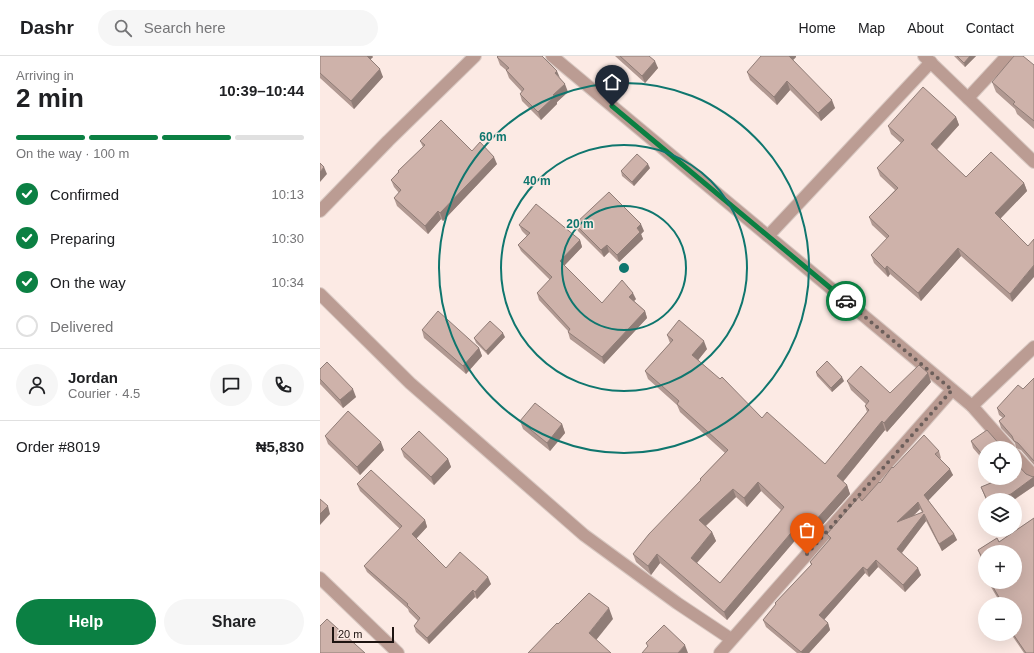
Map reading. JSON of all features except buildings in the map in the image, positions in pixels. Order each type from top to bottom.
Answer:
[{"type":"street","points":[[320,211],[475,56]]},
{"type":"street","points":[[552,56],[972,406],[1003,441]]},
{"type":"street","points":[[968,98],[1007,56]]},
{"type":"street","points":[[768,236],[928,59],[1034,162]]},
{"type":"street","points":[[320,294],[410,383],[584,535],[677,603],[731,639]]},
{"type":"street","points":[[972,406],[1034,347]]},
{"type":"street","points":[[720,653],[952,390]]},
{"type":"street","points":[[1022,463],[1034,476]]},
{"type":"street","points":[[320,578],[398,653]]},
{"type":"way so far","points":[[807,554],[952,390],[846,301]]},
{"type":"route","points":[[612,106],[846,301]]}]
